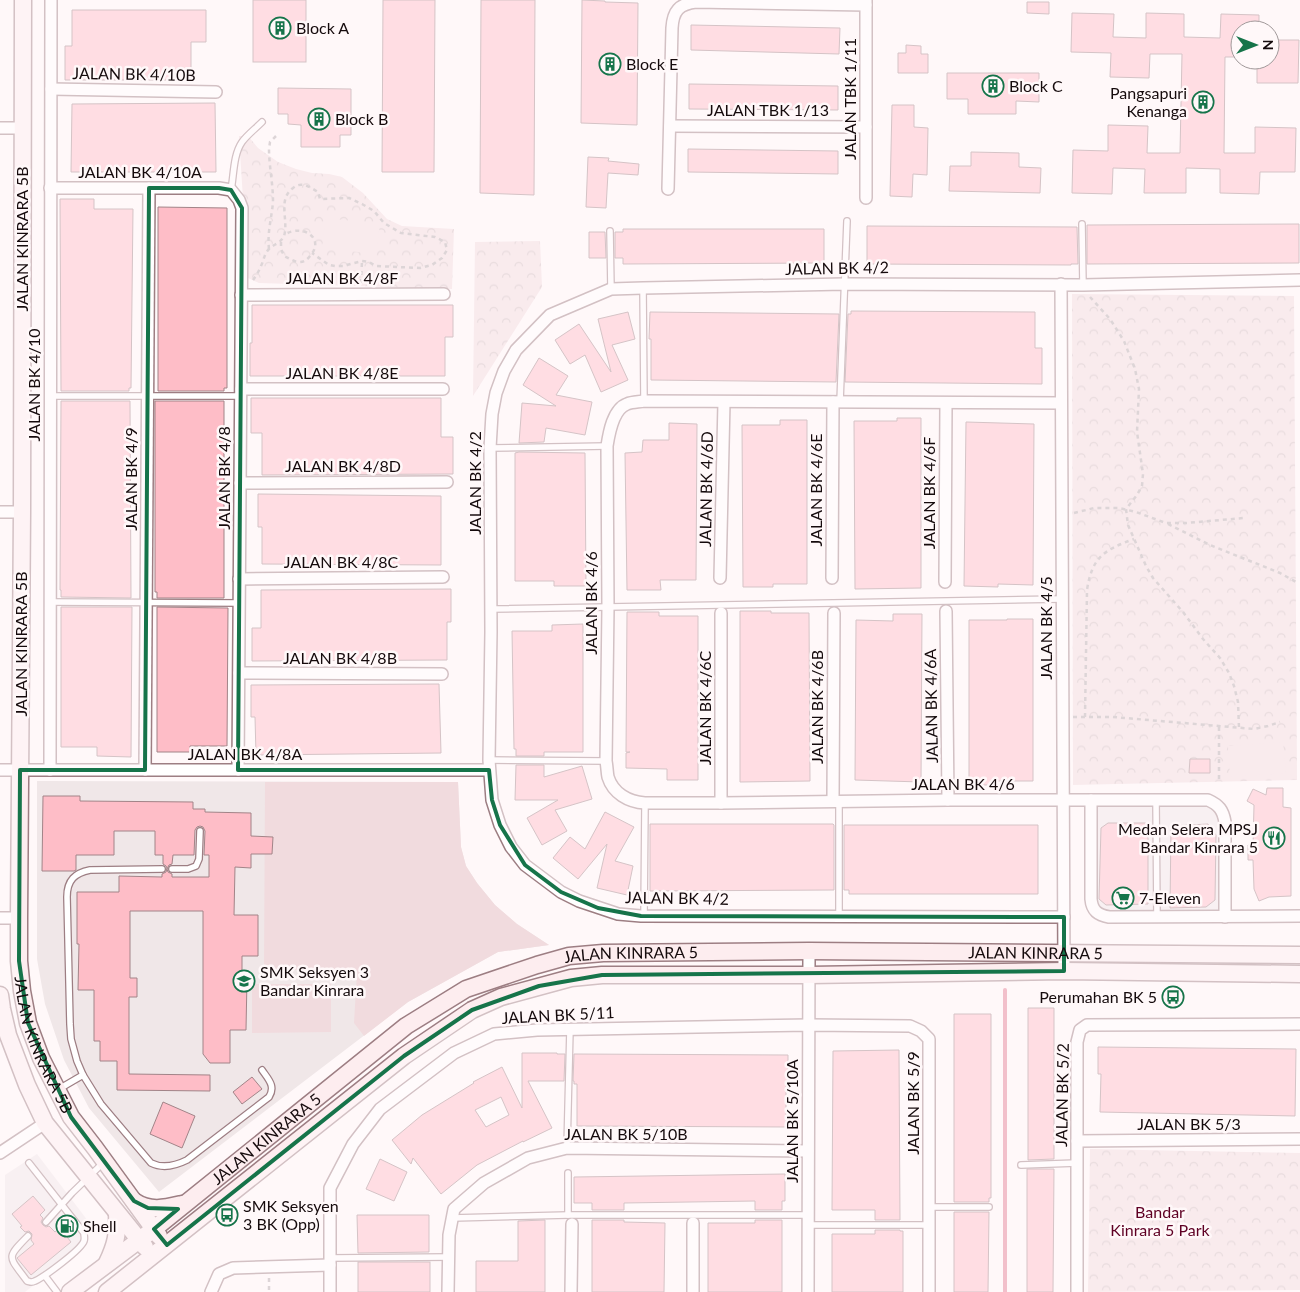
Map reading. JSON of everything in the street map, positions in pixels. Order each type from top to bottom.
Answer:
[{"type":"main road","name":"JALAN KINRARA 5B","points":[[23,0],[19,918],[22,992],[28,1023],[41,1058],[71,1117],[167,1245]]},
{"type":"main road","name":"JALAN KINRARA 5","points":[[70,1292],[186,1203],[406,1026],[466,989],[569,956],[603,953],[809,950],[1300,955]]},
{"type":"main road","name":"JALAN KINRARA 5","points":[[107,1292],[404,1056],[472,1010],[494,1000],[571,978],[602,975],[810,976],[1064,971],[1300,974]]},
{"type":"main road","name":"JALAN KINRARA 5B","points":[[0,995],[8,1035],[27,1085],[45,1123],[152,1256]]},
{"type":"main road","points":[[134,1201],[148,1208],[186,1203]]},
{"type":"main road","points":[[106,1265],[116,1240],[118,1229],[117,1213]]},
{"type":"street","name":"JALAN BK 4/10","points":[[50,770],[51,0]]},
{"type":"street","points":[[668,189],[672,20],[675,12],[680,7],[687,3],[696,2],[866,2]]},
{"type":"street","name":"JALAN TBK 1/11","points":[[866,2],[866,198]]},
{"type":"street","name":"JALAN BK 4/10B","points":[[51,89],[216,92]]},
{"type":"street","name":"JALAN TBK 1/13","points":[[670,126],[866,127]]},
{"type":"street","points":[[0,128],[22,128]]},
{"type":"street","name":"JALAN BK 4/10A","points":[[50,188],[219,188],[231,190]]},
{"type":"street","name":"JALAN BK 4/9","points":[[146,770],[149,188]]},
{"type":"street","name":"JALAN BK 4/8","points":[[231,190],[239,200],[242,208],[238,770]]},
{"type":"street","name":"JALAN BK 4/2","points":[[1064,917],[644,916],[618,914],[579,901],[561,892],[525,865],[511,846],[500,825],[492,800],[489,765],[491,609],[490,448],[492,414],[496,393],[504,371],[516,350],[550,316],[611,290],[844,284],[1083,285],[1300,280]]},
{"type":"street","name":"JALAN BK 4/5","points":[[1061,284],[1064,971]]},
{"type":"street","name":"JALAN BK 4/8F","points":[[241,293],[444,294]]},
{"type":"street","name":"JALAN BK 4/8E","points":[[241,392],[443,389]]},
{"type":"street","name":"JALAN BK 4/6","points":[[1061,403],[644,402],[626,404],[615,415],[609,429],[607,446],[608,607],[606,761],[608,778],[616,791],[627,800],[645,803],[1208,800],[1221,808],[1225,822],[1225,917]]},
{"type":"street","name":"JALAN BK 4/6D","points":[[720,578],[724,402]]},
{"type":"street","name":"JALAN BK 4/6E","points":[[832,578],[836,402]]},
{"type":"street","name":"JALAN BK 4/6F","points":[[945,582],[946,403]]},
{"type":"street","name":"JALAN BK 4/8D","points":[[240,483],[447,482]]},
{"type":"street","points":[[0,512],[22,512]]},
{"type":"street","name":"JALAN BK 4/8C","points":[[240,579],[443,577]]},
{"type":"street","name":"JALAN BK 4/6A","points":[[946,611],[948,800]]},
{"type":"street","name":"JALAN BK 4/6C","points":[[721,612],[721,803]]},
{"type":"street","name":"JALAN BK 4/6B","points":[[834,613],[836,801]]},
{"type":"street","name":"JALAN BK 4/8B","points":[[239,673],[442,674]]},
{"type":"street","name":"JALAN BK 4/8A","points":[[0,770],[238,770],[489,765]]},
{"type":"street","points":[[1091,800],[1091,899],[1095,912],[1100,916],[1300,916]]},
{"type":"street","points":[[0,918],[19,918]]},
{"type":"street","name":"JALAN BK 5/10A","points":[[808,1292],[809,950]]},
{"type":"street","name":"JALAN BK 5/2","points":[[1077,1292],[1077,1042],[1080,1030],[1087,1025],[1300,1024]]},
{"type":"street","name":"JALAN BK 5/11","points":[[330,1292],[330,1188],[353,1144],[380,1109],[454,1053],[494,1034],[537,1030],[809,1026]]},
{"type":"street","name":"JALAN BK 5/9","points":[[809,1026],[910,1026],[920,1031],[929,1039],[929,1292]]},
{"type":"street","points":[[0,1153],[45,1123]]},
{"type":"street","name":"JALAN BK 5/3","points":[[1077,1140],[1300,1139]]},
{"type":"street","name":"JALAN BK 5/10B","points":[[448,1292],[448,1235],[454,1209],[484,1183],[528,1158],[568,1148],[808,1151]]},
{"type":"street","points":[[570,1220],[571,1292]]},
{"type":"street","points":[[692,1292],[693,1223]]},
{"type":"street","points":[[212,1292],[219,1274],[233,1268],[330,1261]]},
{"type":"lane","points":[[231,190],[234,162],[240,144],[262,122]]},
{"type":"lane","points":[[836,402],[847,221]]},
{"type":"lane","points":[[1082,224],[1083,285]]},
{"type":"lane","points":[[610,231],[611,290]]},
{"type":"lane","points":[[643,288],[644,402]]},
{"type":"lane","points":[[50,396],[148,396],[241,392]]},
{"type":"lane","points":[[490,448],[607,446]]},
{"type":"lane","points":[[491,609],[1062,599]]},
{"type":"lane","points":[[50,602],[239,603]]},
{"type":"lane","points":[[489,765],[606,761]]},
{"type":"lane","points":[[1156,800],[1157,917]]},
{"type":"lane","points":[[836,801],[839,916]]},
{"type":"lane","points":[[644,916],[645,803]]},
{"type":"lane","points":[[172,869],[188,869],[196,866],[199,859],[200,831]]},
{"type":"lane","points":[[162,869],[90,870],[82,872],[69,882],[67,897],[71,1039],[82,1075],[101,1104],[151,1163],[156,1166],[170,1166],[187,1160],[269,1097],[273,1087],[262,1070]]},
{"type":"lane","points":[[568,1148],[570,1029]]},
{"type":"lane","points":[[57,1090],[82,1075]]},
{"type":"lane","points":[[46,1222],[105,1161]]},
{"type":"lane","points":[[28,1236],[12,1252],[12,1261],[27,1281],[30,1282],[45,1276],[81,1246],[84,1241],[84,1233],[29,1163]]},
{"type":"lane","points":[[1020,1165],[1077,1163]]},
{"type":"lane","points":[[568,1173],[570,1220]]},
{"type":"lane","points":[[929,1207],[989,1207]]},
{"type":"lane","points":[[452,1218],[808,1220],[929,1225]]},
{"type":"lane","points":[[330,1261],[448,1257]]},
{"type":"lane","points":[[45,1276],[57,1292]]},
{"type":"path","points":[[269,248],[268,234],[273,203],[269,149],[270,142],[277,134]]},
{"type":"path","points":[[284,235],[296,230],[305,231],[312,236],[316,244],[314,250],[306,260],[298,262],[284,256],[281,248],[284,235],[284,199],[296,185],[306,185],[318,192],[320,199],[349,198],[374,211],[392,229],[401,233],[435,237],[445,242],[447,250],[442,258],[432,265],[420,268],[376,266],[362,261],[335,266],[329,265],[312,253]]},
{"type":"path","points":[[241,293],[247,289],[261,268],[269,248],[281,242]]},
{"type":"path","points":[[361,284],[362,261]]},
{"type":"path","points":[[1083,285],[1088,294],[1110,319],[1124,341],[1139,389],[1137,432],[1143,474],[1142,486],[1126,509],[1128,525],[1153,578],[1220,658],[1229,673],[1238,702],[1239,728]]},
{"type":"path","points":[[1072,513],[1094,508],[1126,509],[1166,524],[1210,545],[1280,573],[1296,582]]},
{"type":"path","points":[[1166,524],[1186,524],[1244,518]]},
{"type":"path","points":[[1085,717],[1087,590],[1089,577],[1102,555],[1114,547],[1134,539]]},
{"type":"path","points":[[1073,717],[1113,717],[1254,729],[1280,722]]},
{"type":"path","points":[[1219,727],[1219,782]]},
{"type":"highlighted area","points":[[149,188],[219,188],[231,190],[242,208],[238,770],[489,770],[492,800],[500,825],[525,865],[561,892],[598,908],[641,916],[1064,917],[1064,971],[602,975],[539,986],[472,1010],[404,1056],[167,1245],[154,1229],[178,1209],[148,1208],[134,1201],[71,1117],[28,1023],[19,961],[20,770],[145,770]]},
{"type":"shaded area","name":"SMK Seksyen 3 Bandar Kinrara","points":[[37,781],[458,782],[461,847],[466,866],[495,905],[517,924],[549,945],[498,952],[408,1002],[159,1192],[89,1108],[64,1060],[45,1004],[37,959]]},
{"type":"shaded area","points":[[1096,805],[1207,805],[1215,809],[1220,822],[1221,910],[1108,912],[1100,910],[1096,905]]},
{"type":"shaded area","points":[[37,1154],[88,1221],[87,1243],[25,1292],[5,1292],[5,1175]]},
{"type":"green space","points":[[239,136],[248,136],[258,148],[278,162],[312,173],[342,177],[363,193],[387,219],[402,226],[454,229],[452,289],[259,283],[248,278]]},
{"type":"green space","points":[[326,218],[380,224],[376,254],[322,248]]},
{"type":"green space","points":[[540,241],[542,287],[473,396],[475,242]]},
{"type":"green space","points":[[1072,294],[1294,296],[1297,780],[1073,785]]},
{"type":"green space","points":[[1283,742],[1286,773],[1230,777],[1228,746]]},
{"type":"green space","points":[[265,782],[458,782],[461,847],[466,866],[495,905],[517,924],[549,945],[498,952],[408,1002],[364,1036],[354,1023],[357,972],[264,969]]},
{"type":"green space","points":[[252,984],[331,984],[331,1032],[252,1033]]},
{"type":"green space","name":"Bandar Kinrara 5 Park","points":[[1090,1149],[1300,1153],[1300,1290],[1088,1292]]},
{"type":"building","name":"Block A","points":[[253,0],[306,0],[306,62],[253,62]]},
{"type":"building","points":[[383,0],[435,0],[434,172],[382,172]]},
{"type":"building","points":[[481,0],[535,0],[534,195],[480,193]]},
{"type":"building","name":"Block E","points":[[582,0],[638,3],[637,125],[581,123]]},
{"type":"building","points":[[1027,2],[1049,2],[1049,14],[1027,13]]},
{"type":"building","points":[[72,10],[206,10],[206,42],[191,42],[191,80],[65,80],[65,46],[72,46]]},
{"type":"building","name":"Pangsapuri Kenanga","points":[[1072,13],[1114,14],[1113,37],[1146,38],[1146,13],[1184,14],[1184,37],[1220,38],[1221,14],[1259,15],[1259,20],[1230,20],[1230,57],[1225,57],[1224,153],[1255,153],[1255,127],[1296,128],[1295,172],[1260,172],[1259,194],[1220,193],[1220,169],[1186,168],[1186,193],[1144,193],[1145,169],[1113,168],[1112,194],[1072,193],[1073,150],[1108,151],[1108,125],[1148,126],[1147,153],[1180,153],[1182,54],[1150,54],[1149,78],[1110,77],[1111,53],[1071,52]]},
{"type":"building","points":[[691,25],[840,28],[839,54],[691,50]]},
{"type":"building","points":[[1280,40],[1299,40],[1298,83],[1257,83],[1257,70],[1280,70]]},
{"type":"building","points":[[906,45],[921,46],[921,54],[928,54],[928,73],[898,73],[898,53],[906,53]]},
{"type":"building","name":"Block C","points":[[947,73],[1039,73],[1039,102],[1016,101],[1016,114],[968,114],[968,99],[947,99]]},
{"type":"building","points":[[689,84],[838,86],[838,110],[689,109]]},
{"type":"building","name":"Block B","points":[[278,88],[351,89],[351,135],[340,135],[340,147],[301,147],[301,125],[288,124],[288,114],[278,114]]},
{"type":"building","points":[[215,103],[216,172],[71,172],[72,104]]},
{"type":"building","points":[[892,105],[914,105],[914,127],[928,128],[927,175],[913,174],[912,197],[890,196]]},
{"type":"building","points":[[688,149],[838,151],[838,174],[688,172]]},
{"type":"building","points":[[971,152],[1019,153],[1019,167],[1041,168],[1040,193],[949,191],[950,166],[971,166]]},
{"type":"building","points":[[588,157],[609,158],[608,161],[639,164],[638,175],[608,173],[606,208],[586,207]]},
{"type":"building","points":[[60,199],[94,199],[94,209],[133,209],[131,388],[129,388],[129,391],[61,391]]},
{"type":"building","points":[[158,207],[227,208],[227,388],[224,388],[224,391],[158,391]]},
{"type":"building","points":[[1299,224],[1299,263],[1087,264],[1087,225]]},
{"type":"building","points":[[867,226],[1077,227],[1078,264],[867,264]]},
{"type":"building","points":[[623,229],[824,229],[824,263],[623,264],[623,258],[615,258],[615,232],[623,232]]},
{"type":"building","points":[[589,232],[605,232],[606,258],[589,258]]},
{"type":"building","points":[[252,305],[453,305],[453,337],[445,337],[445,376],[250,376]]},
{"type":"building","points":[[851,311],[1035,312],[1035,348],[1042,348],[1042,384],[845,382],[848,314],[851,314]]},
{"type":"building","points":[[628,312],[635,339],[612,345],[628,380],[601,392],[585,355],[570,364],[555,340],[579,324],[611,372],[598,319]]},
{"type":"building","points":[[650,312],[839,314],[836,382],[651,380]]},
{"type":"building","points":[[539,358],[568,376],[556,395],[592,402],[585,435],[546,428],[544,442],[519,443],[522,403],[556,406],[523,385]]},
{"type":"building","points":[[251,398],[441,398],[441,437],[453,437],[453,474],[262,475],[262,433],[251,433]]},
{"type":"building","points":[[61,401],[130,401],[131,598],[61,597]]},
{"type":"building","points":[[155,401],[224,401],[224,598],[157,598],[157,592],[155,592]]},
{"type":"building","points":[[897,418],[921,418],[921,588],[855,589],[854,421],[897,421]]},
{"type":"building","points":[[780,420],[807,420],[807,584],[773,584],[773,587],[743,587],[742,425],[780,425]]},
{"type":"building","points":[[966,422],[1034,424],[1033,585],[998,584],[998,587],[964,586]]},
{"type":"building","points":[[669,423],[697,424],[696,580],[660,580],[661,590],[627,590],[625,453],[642,452],[643,440],[669,440]]},
{"type":"building","points":[[515,453],[585,453],[586,586],[554,586],[554,581],[515,581]]},
{"type":"building","points":[[258,494],[441,496],[441,565],[262,564],[262,527],[258,527]]},
{"type":"building","points":[[451,589],[451,622],[447,622],[447,660],[252,661],[252,628],[261,628],[261,590]]},
{"type":"building","points":[[61,607],[132,607],[131,757],[97,756],[97,747],[61,747]]},
{"type":"building","points":[[157,607],[228,608],[227,746],[190,746],[190,752],[157,752]]},
{"type":"building","points":[[740,611],[809,613],[810,781],[740,782]]},
{"type":"building","points":[[627,612],[659,612],[659,616],[698,616],[698,780],[667,780],[667,769],[626,768],[626,753],[630,752],[626,752]]},
{"type":"building","points":[[893,614],[922,614],[921,782],[855,780],[856,620],[893,621]]},
{"type":"building","points":[[1033,619],[1033,781],[997,781],[997,785],[969,785],[969,620]]},
{"type":"building","points":[[583,624],[583,752],[544,752],[544,756],[516,756],[516,749],[514,749],[512,631],[552,631],[552,625]]},
{"type":"building","points":[[439,684],[441,753],[256,755],[255,717],[251,717],[251,685]]},
{"type":"building","points":[[1190,759],[1210,759],[1210,773],[1189,773]]},
{"type":"building","points":[[516,765],[544,765],[544,777],[582,766],[592,799],[555,810],[567,831],[542,845],[527,818],[558,800],[515,800]]},
{"type":"building","name":"Medan Selera MPSJ Bandar Kinrara 5","points":[[1267,788],[1283,788],[1283,807],[1291,808],[1291,896],[1269,897],[1259,901],[1254,889],[1253,860],[1248,860],[1248,845],[1253,845],[1254,805],[1247,801],[1253,789],[1266,795]]},
{"type":"building","points":[[43,796],[80,796],[80,801],[193,802],[193,809],[205,809],[205,812],[251,813],[251,836],[273,837],[272,854],[251,854],[251,868],[235,867],[234,915],[258,915],[258,956],[242,956],[242,979],[247,979],[246,1030],[230,1030],[230,1063],[210,1063],[203,1054],[203,911],[130,911],[130,978],[137,978],[137,997],[129,997],[129,1074],[210,1075],[210,1091],[117,1090],[117,1061],[100,1061],[100,1041],[94,1041],[94,990],[78,990],[77,892],[119,892],[119,876],[162,877],[167,868],[163,864],[163,855],[155,855],[155,831],[114,831],[114,855],[76,855],[76,870],[74,871],[42,871]],"holes":[[[197,827],[203,827],[205,831],[204,855],[209,855],[209,877],[172,877],[172,874],[167,869],[172,864],[173,855],[194,855],[195,830]]]},
{"type":"building","points":[[605,812],[634,827],[615,861],[633,866],[627,895],[597,888],[607,844],[578,879],[553,858],[570,837],[585,849]]},
{"type":"building","points":[[1108,823],[1148,823],[1148,904],[1106,905],[1099,899],[1101,828]]},
{"type":"building","points":[[650,824],[833,824],[834,890],[650,891]]},
{"type":"building","points":[[1208,824],[1216,835],[1215,900],[1206,907],[1170,908],[1171,826]]},
{"type":"building","points":[[844,825],[1038,825],[1038,894],[849,894],[849,890],[844,890]]},
{"type":"building","points":[[1028,1008],[1054,1008],[1054,1159],[1028,1160]]},
{"type":"building","points":[[954,1014],[991,1014],[991,1198],[989,1198],[989,1202],[954,1202]]},
{"type":"building","points":[[1098,1047],[1296,1049],[1295,1116],[1100,1112],[1101,1074],[1098,1074]]},
{"type":"building","points":[[899,1050],[900,1220],[875,1220],[875,1210],[832,1210],[833,1051]]},
{"type":"building","points":[[522,1053],[565,1054],[564,1081],[528,1081],[552,1128],[477,1165],[441,1194],[413,1158],[411,1164],[392,1140],[422,1115],[473,1082],[502,1067],[522,1108]],"holes":[[[501,1097],[509,1115],[486,1127],[475,1110]]]},
{"type":"building","points":[[574,1054],[788,1055],[786,1127],[577,1126],[577,1084],[574,1084],[573,1081]]},
{"type":"building","points":[[252,1077],[262,1089],[242,1104],[233,1092]]},
{"type":"building","points":[[163,1102],[195,1116],[182,1148],[150,1134]]},
{"type":"building","points":[[380,1159],[407,1172],[394,1201],[366,1189]]},
{"type":"building","points":[[1027,1169],[1054,1169],[1053,1292],[1027,1292]]},
{"type":"building","points":[[785,1174],[785,1201],[782,1201],[782,1210],[755,1210],[755,1201],[624,1203],[624,1210],[592,1210],[592,1203],[574,1203],[574,1177]]},
{"type":"building","points":[[33,1196],[45,1210],[40,1215],[43,1218],[41,1222],[43,1225],[49,1226],[55,1232],[60,1228],[71,1242],[31,1275],[17,1258],[34,1244],[31,1240],[32,1234],[29,1231],[25,1232],[20,1227],[22,1226],[12,1214]]},
{"type":"building","points":[[954,1212],[989,1212],[988,1292],[954,1292]]},
{"type":"building","points":[[357,1215],[429,1215],[429,1252],[358,1253]]},
{"type":"building","points":[[545,1220],[545,1292],[476,1292],[476,1261],[518,1261],[518,1221]]},
{"type":"building","points":[[592,1220],[665,1223],[664,1292],[592,1292]]},
{"type":"building","points":[[755,1220],[782,1220],[782,1292],[708,1292],[708,1223],[755,1223]]},
{"type":"building","points":[[875,1230],[903,1231],[903,1292],[832,1292],[832,1234],[875,1234]]},
{"type":"building","points":[[358,1262],[430,1262],[430,1292],[358,1292]]},
{"type":"waterway","points":[[1005,990],[1005,1292]]},
{"type":"place","name":"Block A","points":[[280,28]]},
{"type":"place","name":"Block E","points":[[610,64]]},
{"type":"place","name":"Block C","points":[[993,86]]},
{"type":"place","name":"Pangsapuri Kenanga","points":[[1203,102]]},
{"type":"place","name":"Block B","points":[[319,119]]},
{"type":"place","name":"Medan Selera MPSJ Bandar Kinrara 5","points":[[1274,838]]},
{"type":"place","name":"7-Eleven","points":[[1123,898]]},
{"type":"place","name":"SMK Seksyen 3 Bandar Kinrara","points":[[244,981]]},
{"type":"place","name":"Perumahan BK 5","points":[[1173,997]]},
{"type":"place","name":"SMK Seksyen 3 BK (Opp)","points":[[227,1215]]},
{"type":"place","name":"Shell","points":[[67,1226]]}]
